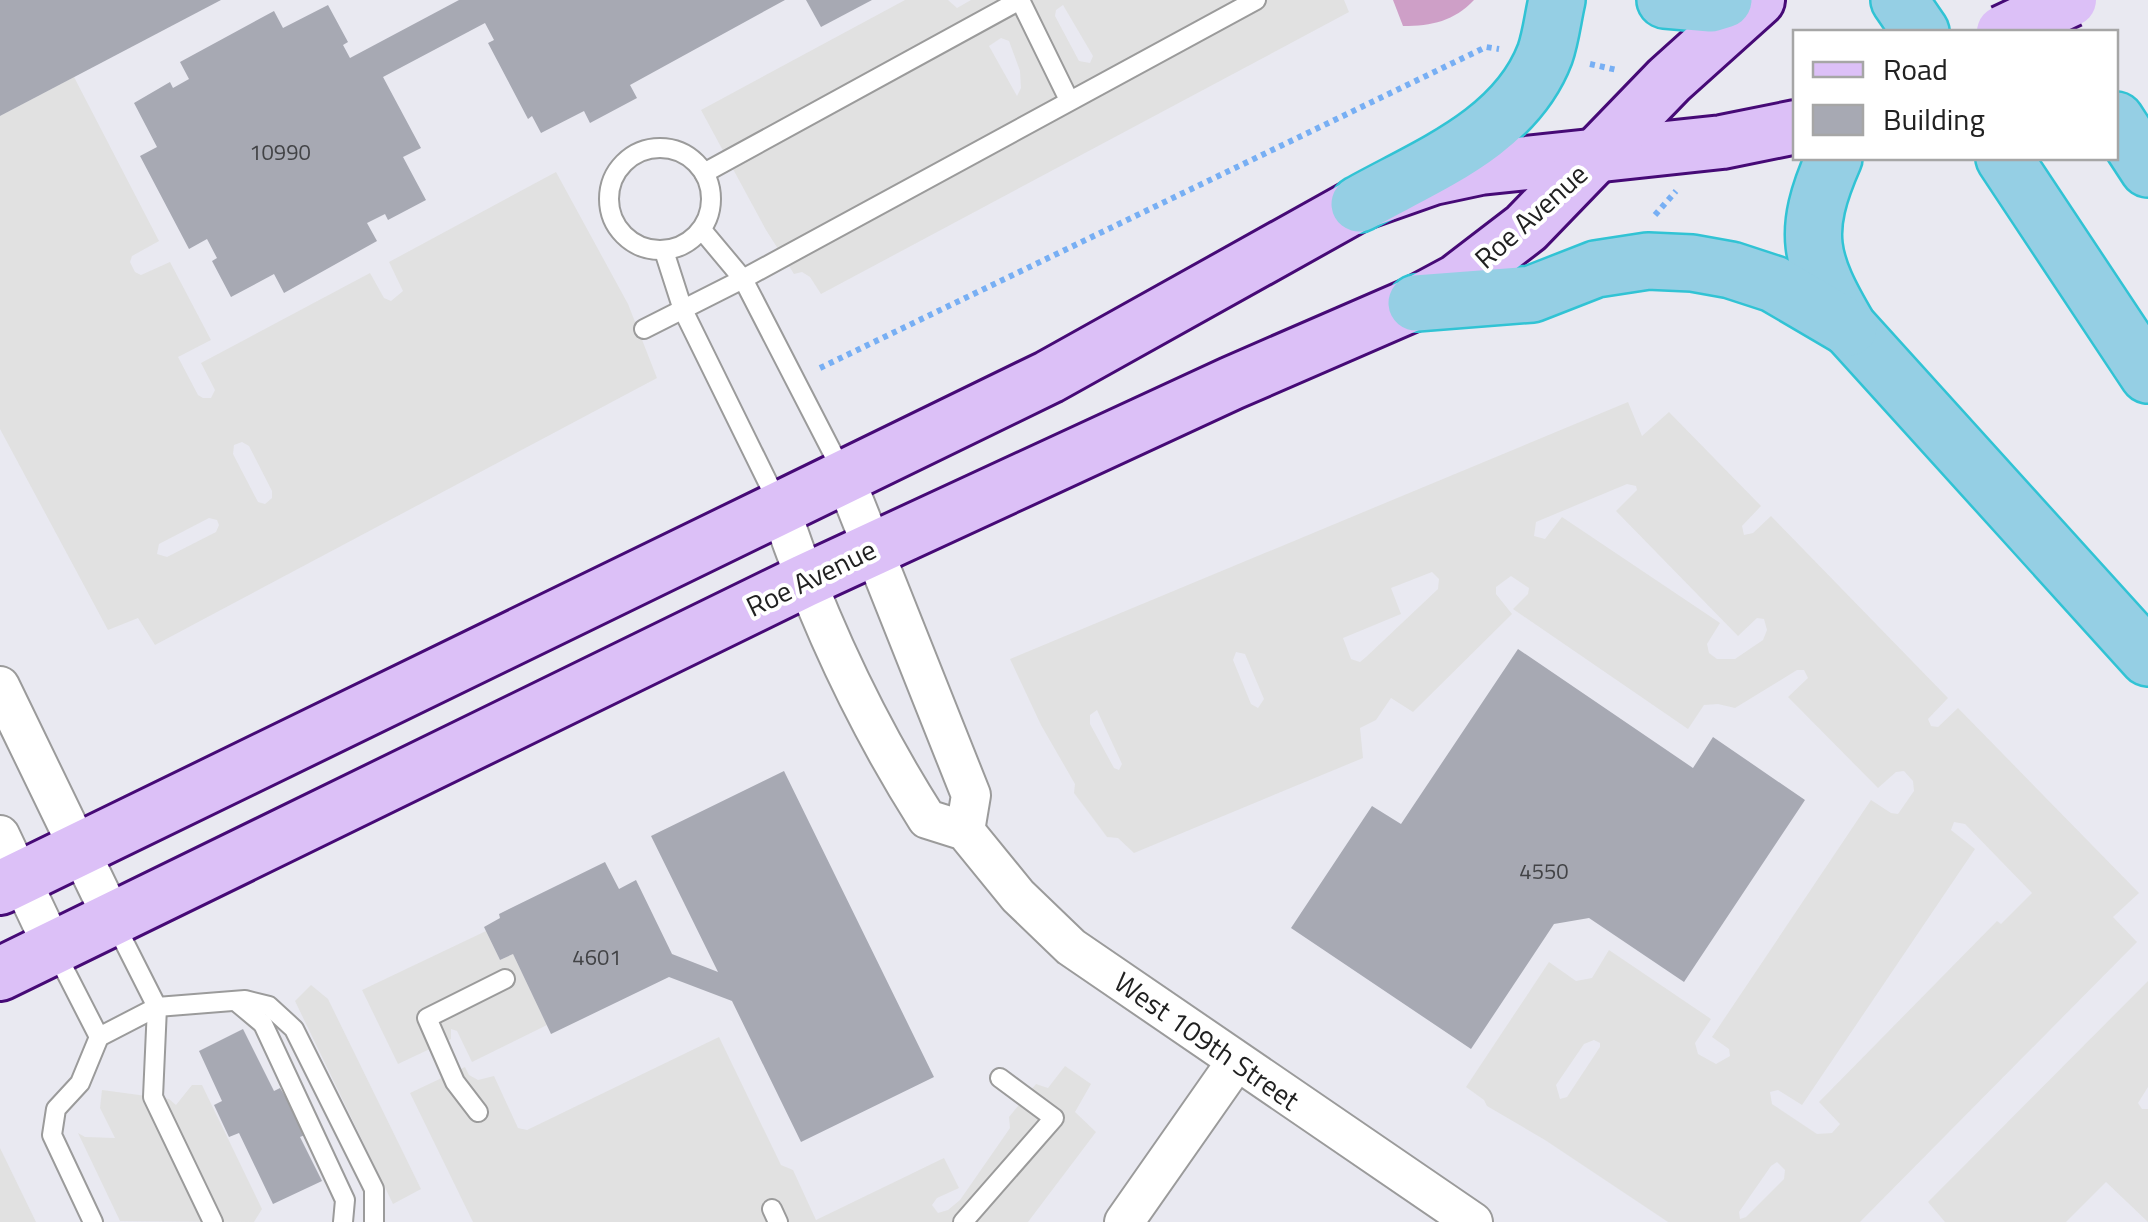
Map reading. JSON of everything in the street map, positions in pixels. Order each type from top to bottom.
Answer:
[{"type":"highway","points":[[1359,204],[1476,139],[1501,118],[1545,54],[1557,0]]},
{"type":"highway","points":[[1665,0],[1688,4],[1724,0]]},
{"type":"highway","points":[[1900,0],[1920,30]]},
{"type":"highway","points":[[2037,0],[2057,30]]},
{"type":"highway","points":[[2118,123],[2148,169]]},
{"type":"highway","points":[[1833,160],[1813,220],[1812,251],[1824,286],[1848,328],[2148,658]]},
{"type":"highway","points":[[2005,160],[2148,376]]},
{"type":"highway","points":[[1416,304],[1532,294],[1596,270],[1648,261],[1692,262],[1774,284],[1848,328]]},
{"type":"main road","name":"Roe Avenue","points":[[0,974],[804,580],[1232,383],[1416,304],[1457,281],[1526,228],[1669,80],[1758,0]]},
{"type":"main road","points":[[2007,30],[2070,0]]},
{"type":"main road","name":"Roe Avenue","points":[[7,867],[78,848],[1050,378],[1359,204],[1464,171],[1737,140],[1793,128]]},
{"type":"street","points":[[844,476],[971,795],[966,831]]},
{"type":"street","name":"West 109th Street","points":[[780,508],[804,580],[893,766],[927,819],[966,831],[1018,896],[1071,948],[1474,1222]]},
{"type":"street","points":[[0,686],[112,917]]},
{"type":"street","points":[[7,867],[53,947]]},
{"type":"street","points":[[1124,1222],[1236,1062]]},
{"type":"lane","points":[[704,173],[1020,0],[1069,100]]},
{"type":"lane","points":[[644,329],[1256,0]]},
{"type":"lane","points":[[672,149],[688,156],[704,173],[712,198],[702,230],[690,242],[664,250],[640,248],[616,226],[609,209],[608,192],[614,175],[638,152],[672,149]]},
{"type":"lane","points":[[702,230],[743,279],[844,476]]},
{"type":"lane","points":[[664,250],[683,310],[780,508]]},
{"type":"lane","points":[[112,917],[157,1007],[153,1097],[214,1222]]},
{"type":"lane","points":[[53,947],[99,1037]]},
{"type":"lane","points":[[478,1112],[455,1082],[427,1018],[506,978]]},
{"type":"lane","points":[[236,1001],[263,1024],[277,1050],[340,1185],[345,1200],[343,1222]]},
{"type":"lane","points":[[93,1222],[52,1135],[56,1110],[80,1083],[99,1037],[157,1007],[236,1001],[269,1006],[294,1029],[374,1190],[374,1222]]},
{"type":"lane","points":[[963,1222],[1054,1118],[1000,1078]]},
{"type":"path","points":[[814,371],[1486,47],[1498,48]]},
{"type":"path","points":[[1652,222],[1682,185]]},
{"type":"shaded area","points":[[905,0],[948,0],[957,8],[971,0],[1344,0],[1349,12],[821,294],[810,277],[802,272],[794,274],[701,110]],"holes":[[[1063,5],[1093,56],[1090,63],[1079,61],[1055,16]],[[1001,38],[1009,41],[1020,71],[1021,88],[1017,96],[989,46]]]},
{"type":"shaded area","points":[[1393,0],[1474,0],[1442,21],[1403,26]]},
{"type":"shaded area","points":[[74,77],[159,241],[132,256],[130,262],[135,272],[141,275],[170,262],[211,340],[178,357],[203,398],[211,398],[215,390],[201,363],[370,273],[384,298],[391,301],[403,291],[389,262],[556,172],[628,304],[657,378],[155,645],[138,618],[108,630],[0,429],[0,116]],"holes":[[[242,442],[249,446],[272,491],[272,498],[265,504],[258,502],[233,454],[234,445]],[[209,518],[217,520],[216,532],[167,557],[157,554],[159,544]]]},
{"type":"shaded area","points":[[1628,402],[1642,436],[1669,412],[1761,506],[1742,526],[1744,535],[1753,533],[1771,516],[1948,698],[1928,719],[1931,726],[1938,727],[1958,708],[2139,893],[2113,917],[2137,942],[1860,1222],[1668,1222],[1487,1106],[1466,1087],[1549,962],[1576,981],[1592,978],[1609,950],[1711,1019],[1695,1043],[1698,1054],[1716,1064],[1730,1056],[1729,1049],[1712,1037],[1871,800],[1898,814],[1914,791],[1913,781],[1904,771],[1896,772],[1878,788],[1788,697],[1808,678],[1804,670],[1797,670],[1735,708],[1704,705],[1688,729],[1513,609],[1529,588],[1511,576],[1496,587],[1496,594],[1512,614],[1413,712],[1391,698],[1376,720],[1360,728],[1363,758],[1134,853],[1118,838],[1107,837],[1074,793],[1075,784],[1010,659]],"holes":[[[1627,484],[1636,486],[1637,490],[1616,511],[1738,636],[1757,618],[1764,619],[1767,630],[1763,640],[1735,659],[1717,659],[1709,653],[1707,644],[1720,623],[1562,517],[1545,539],[1534,536],[1536,522]],[[1432,572],[1439,579],[1438,589],[1360,662],[1351,659],[1343,638],[1401,614],[1391,588]],[[1236,652],[1245,654],[1264,699],[1258,708],[1251,704],[1233,660]],[[1097,710],[1122,764],[1119,770],[1114,768],[1090,724],[1090,715]],[[1954,822],[1965,824],[2032,893],[2001,924],[1997,921],[1819,1102],[1840,1124],[1832,1133],[1817,1134],[1772,1104],[1770,1092],[1778,1090],[1802,1105],[1975,849],[1951,830]],[[1594,1040],[1600,1043],[1567,1097],[1560,1099],[1556,1085],[1584,1044]],[[1777,1162],[1785,1170],[1784,1179],[1746,1217],[1740,1219],[1739,1212],[1771,1166]]]},
{"type":"shaded area","points":[[486,931],[500,960],[513,954],[547,1025],[472,1062],[457,1031],[451,1029],[451,1039],[398,1064],[362,990]]},
{"type":"shaded area","points":[[2148,981],[2148,1087],[2138,1103],[2142,1109],[2148,1109],[2148,1222],[2106,1182],[2066,1222],[1945,1222],[1928,1202]]},
{"type":"shaded area","points":[[311,985],[328,999],[421,1189],[393,1204],[295,1001]]},
{"type":"shaded area","points":[[719,1037],[781,1165],[793,1170],[816,1220],[944,1158],[959,1188],[937,1198],[932,1205],[938,1213],[948,1210],[960,1200],[1010,1128],[1009,1117],[1036,1084],[1048,1088],[1065,1066],[1091,1084],[1075,1112],[1096,1132],[1028,1222],[473,1222],[410,1093],[465,1067],[478,1080],[494,1076],[518,1128],[527,1130]]},
{"type":"shaded area","points":[[192,1085],[202,1085],[262,1209],[254,1222],[120,1221],[78,1133],[85,1137],[115,1138],[100,1108],[102,1090],[169,1099],[176,1105]]},
{"type":"shaded area","points":[[0,1148],[36,1222],[0,1222]]},
{"type":"building","points":[[0,0],[221,0],[0,116]]},
{"type":"building","points":[[459,0],[785,0],[630,85],[637,98],[590,123],[584,111],[541,133],[532,116],[528,119],[488,43],[494,40],[485,23],[383,77],[421,148],[403,157],[426,200],[388,220],[385,214],[367,223],[377,241],[284,293],[274,274],[231,297],[212,261],[217,258],[207,239],[189,249],[140,156],[157,147],[134,103],[170,82],[173,88],[189,79],[180,62],[274,11],[283,28],[328,5],[348,42],[343,45],[350,58]]},
{"type":"building","points":[[806,0],[872,0],[821,27]]},
{"type":"building","points":[[1518,649],[1693,768],[1713,737],[1805,800],[1684,982],[1589,918],[1554,924],[1471,1049],[1291,928],[1372,806],[1401,824]]},
{"type":"building","points":[[784,771],[934,1077],[801,1142],[732,1001],[669,977],[551,1034],[513,954],[500,960],[484,927],[500,918],[499,914],[605,862],[619,889],[636,880],[672,954],[718,972],[651,836]]},
{"type":"building","points":[[243,1029],[274,1091],[280,1088],[291,1106],[305,1135],[300,1137],[322,1181],[273,1204],[239,1133],[229,1137],[214,1105],[222,1101],[199,1051]]}]
